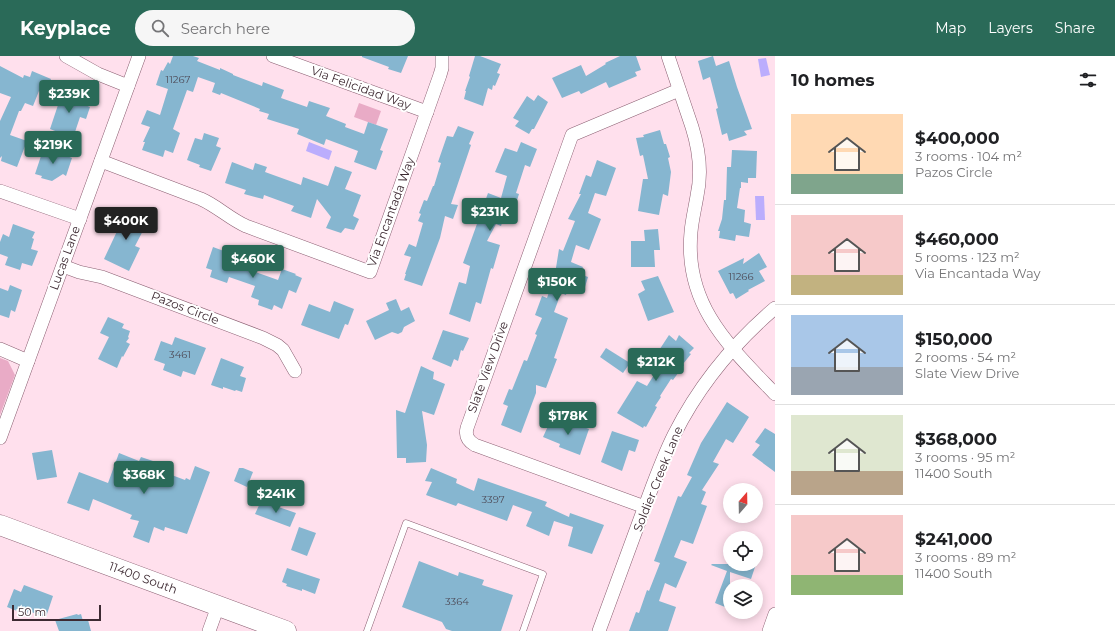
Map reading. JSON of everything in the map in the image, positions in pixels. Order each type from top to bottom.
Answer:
[{"type":"main road","name":"11400 South","points":[[0,525],[286,631]]},
{"type":"street","points":[[66,56],[98,74],[128,86]]},
{"type":"street","name":"Lucas Lane","points":[[0,438],[139,56]]},
{"type":"street","name":"Via Felicidad Way","points":[[273,56],[427,112]]},
{"type":"street","name":"Via Encantada Way","points":[[101,162],[201,199],[246,226],[370,272],[442,68],[442,56]]},
{"type":"street","points":[[668,56],[696,138],[699,160],[699,184],[690,244],[692,270],[699,296],[710,320],[733,350],[775,394]]},
{"type":"street","name":"Slate View Drive","points":[[645,507],[475,445],[467,438],[466,428],[572,134],[679,90]]},
{"type":"street","points":[[0,191],[80,219]]},
{"type":"street","name":"Pazos Circle","points":[[63,266],[79,272],[102,277],[263,338],[277,345],[283,350],[295,371]]},
{"type":"street","name":"Soldier Creek Lane","points":[[599,631],[665,454],[683,418],[706,383],[733,350],[775,308]]},
{"type":"street","points":[[0,349],[28,361]]},
{"type":"street","points":[[209,631],[218,606]]},
{"type":"street","points":[[769,631],[775,614]]},
{"type":"lane","points":[[367,631],[406,523],[543,574],[523,631]]},
{"type":"shaded area","points":[[766,58],[770,75],[761,77],[758,59]]},
{"type":"shaded area","points":[[359,103],[381,111],[376,125],[354,117]]},
{"type":"shaded area","points":[[309,142],[332,151],[329,160],[306,151]]},
{"type":"shaded area","points":[[755,196],[764,196],[765,220],[756,220]]},
{"type":"shaded area","points":[[0,358],[8,361],[15,375],[0,415]]},
{"type":"building","points":[[173,56],[193,56],[199,58],[197,61],[220,70],[220,68],[233,75],[262,86],[263,82],[284,90],[281,98],[307,107],[309,101],[330,108],[326,116],[346,124],[345,127],[364,134],[368,122],[388,129],[380,150],[383,151],[376,170],[354,162],[358,151],[326,139],[324,145],[297,134],[299,129],[267,119],[269,114],[259,111],[260,109],[221,93],[220,95],[212,92],[215,83],[198,77],[193,92],[187,90],[173,129],[180,133],[173,153],[165,150],[163,157],[142,150],[145,142],[143,142],[150,127],[141,124],[147,110],[160,115],[168,89],[156,85],[161,70],[163,71],[168,62],[170,64]]},
{"type":"building","points":[[362,56],[408,56],[401,73],[388,69],[389,67]]},
{"type":"building","points":[[475,56],[480,56],[501,64],[497,73],[500,74],[495,86],[493,85],[492,90],[488,88],[483,106],[464,99]]},
{"type":"building","points":[[620,56],[636,56],[641,70],[635,72],[637,76],[609,88],[606,82],[581,94],[579,91],[562,98],[552,78],[581,65],[586,76],[606,64],[605,63]]},
{"type":"building","points":[[713,56],[716,66],[729,61],[752,129],[744,131],[747,135],[729,141],[727,133],[722,135],[716,109],[718,108],[710,77],[703,80],[698,61]]},
{"type":"building","points":[[0,66],[23,78],[24,75],[30,77],[32,71],[51,79],[45,94],[39,91],[33,106],[25,103],[21,111],[19,111],[10,135],[27,141],[17,167],[1,161],[2,156],[0,158],[0,121],[11,97],[0,93]]},
{"type":"building","points":[[63,90],[82,97],[80,103],[90,107],[86,119],[80,117],[73,138],[50,129]]},
{"type":"building","points":[[538,95],[548,102],[534,129],[532,129],[529,134],[515,126],[519,121],[513,118],[527,96],[534,101]]},
{"type":"building","points":[[458,126],[474,132],[451,204],[458,205],[453,219],[445,216],[440,238],[422,286],[404,280],[411,257],[404,255],[409,244],[416,247],[423,223],[418,221],[421,214],[419,213],[424,200],[427,201],[434,186],[441,163],[438,162],[447,136],[453,137]]},
{"type":"building","points":[[660,130],[670,157],[668,158],[671,172],[668,196],[663,194],[659,215],[638,211],[643,179],[648,179],[643,155],[640,156],[636,138],[644,137],[643,135]]},
{"type":"building","points":[[204,133],[219,138],[216,146],[221,148],[211,171],[199,167],[200,165],[187,160],[195,138],[202,140]]},
{"type":"building","points":[[521,142],[537,149],[530,167],[525,165],[516,193],[519,194],[513,213],[509,212],[505,221],[503,220],[501,226],[496,224],[487,241],[500,245],[493,269],[491,268],[481,304],[476,302],[470,322],[449,314],[459,282],[466,284],[470,266],[463,263],[488,193],[501,198],[507,176],[495,172],[505,148],[517,152]]},
{"type":"building","points":[[44,147],[72,158],[66,176],[63,174],[52,181],[41,178],[42,176],[35,174]]},
{"type":"building","points":[[732,150],[757,151],[756,178],[748,178],[748,183],[741,182],[737,208],[745,210],[744,222],[751,224],[749,237],[736,235],[735,241],[719,238],[720,231],[718,231],[722,219],[724,200],[726,200],[727,167],[731,167]]},
{"type":"building","points":[[597,160],[616,168],[606,196],[595,193],[588,213],[601,219],[589,250],[576,245],[571,262],[583,267],[580,274],[588,277],[585,287],[578,283],[575,293],[567,291],[566,295],[561,293],[554,312],[568,318],[554,358],[557,359],[546,388],[536,385],[536,393],[521,433],[501,425],[508,406],[503,404],[509,389],[512,390],[524,360],[527,361],[537,335],[535,334],[542,318],[535,315],[542,296],[547,298],[555,274],[559,249],[563,251],[575,221],[568,219],[581,194],[579,194],[586,175],[591,177]]},
{"type":"building","points":[[232,162],[253,170],[255,163],[267,167],[265,172],[301,185],[303,177],[328,186],[335,166],[352,172],[345,189],[361,195],[353,216],[359,219],[354,230],[345,228],[341,233],[326,228],[331,217],[317,199],[311,218],[291,211],[294,206],[264,195],[263,199],[244,194],[246,190],[225,183]]},
{"type":"building","points":[[127,210],[148,221],[135,246],[140,248],[129,271],[104,259]]},
{"type":"building","points":[[13,224],[35,232],[32,238],[34,239],[31,249],[38,251],[32,266],[22,263],[20,270],[5,265],[8,257],[0,254],[0,242],[3,234],[9,237]]},
{"type":"building","points":[[658,229],[660,250],[654,250],[655,267],[631,267],[631,241],[645,241],[644,230]]},
{"type":"building","points":[[213,247],[252,264],[250,270],[278,280],[282,269],[296,274],[295,275],[302,278],[296,293],[289,290],[282,309],[274,305],[272,310],[258,305],[259,300],[251,297],[255,286],[229,277],[227,283],[210,277],[212,270],[206,268]]},
{"type":"building","points":[[759,253],[767,267],[759,271],[765,281],[748,290],[749,291],[736,299],[733,293],[730,294],[718,271],[744,258],[743,264]]},
{"type":"building","points":[[658,276],[674,312],[648,321],[638,294],[645,290],[641,281]]},
{"type":"building","points":[[10,285],[22,290],[15,312],[11,310],[9,318],[0,315],[0,288],[8,291]]},
{"type":"building","points":[[396,299],[401,311],[409,307],[415,321],[404,327],[402,332],[398,334],[392,332],[375,340],[366,321],[389,310],[386,303]]},
{"type":"building","points":[[334,301],[354,309],[348,325],[345,324],[339,339],[301,325],[309,304],[330,312]]},
{"type":"building","points":[[108,317],[124,324],[122,328],[130,331],[129,338],[126,342],[130,344],[123,357],[122,356],[117,368],[98,359],[109,337],[100,333]]},
{"type":"building","points":[[443,330],[469,338],[463,351],[461,350],[458,361],[454,359],[451,367],[432,359]]},
{"type":"building","points":[[669,335],[676,341],[679,335],[694,348],[689,353],[691,354],[683,364],[684,365],[673,380],[671,379],[660,396],[661,397],[655,406],[657,407],[646,427],[644,426],[643,428],[617,413],[637,381],[647,386],[657,370],[653,367],[659,360],[654,358]]},
{"type":"building","points":[[175,337],[206,348],[195,375],[183,371],[181,377],[163,370],[165,364],[154,360],[161,341],[172,345]]},
{"type":"building","points":[[606,348],[630,363],[623,373],[600,357]]},
{"type":"building","points":[[221,358],[244,367],[240,376],[246,378],[242,392],[223,387],[223,389],[211,385]]},
{"type":"building","points":[[421,366],[434,372],[433,379],[445,384],[434,415],[422,411],[427,445],[426,462],[406,463],[406,458],[397,458],[396,410],[405,413]]},
{"type":"building","points":[[727,402],[749,417],[733,443],[726,439],[713,462],[719,464],[702,490],[706,492],[701,504],[707,506],[693,544],[681,540],[674,557],[687,562],[676,588],[665,583],[659,601],[676,607],[668,631],[629,631],[636,612],[639,613],[647,590],[649,591],[660,563],[654,561],[678,496],[681,497],[692,477],[687,475],[701,443]]},
{"type":"building","points":[[561,419],[589,429],[580,455],[559,447],[560,444],[543,437],[549,424],[558,428]]},
{"type":"building","points":[[765,428],[775,434],[775,472],[752,455],[760,445],[755,442]]},
{"type":"building","points":[[612,431],[639,440],[635,452],[629,450],[622,471],[601,462]]},
{"type":"building","points":[[52,450],[57,477],[37,480],[32,453]]},
{"type":"building","points":[[119,453],[139,461],[141,457],[162,464],[161,471],[185,480],[186,478],[190,480],[195,466],[210,472],[187,534],[165,527],[164,531],[154,527],[149,543],[133,537],[139,521],[130,519],[132,515],[93,499],[89,511],[67,503],[79,472],[108,483]]},
{"type":"building","points":[[239,468],[253,472],[247,487],[234,481]]},
{"type":"building","points":[[431,468],[457,479],[456,483],[474,491],[478,478],[547,502],[545,506],[569,517],[570,513],[604,525],[592,554],[568,546],[573,527],[554,521],[549,536],[526,526],[532,512],[513,505],[507,521],[458,503],[456,506],[426,495],[432,482],[425,481]]},
{"type":"building","points":[[261,501],[296,513],[290,527],[255,514]]},
{"type":"building","points":[[299,527],[316,533],[307,556],[291,550]]},
{"type":"building","points":[[419,561],[458,576],[459,572],[484,580],[482,585],[513,595],[501,631],[452,631],[446,629],[442,622],[402,607]]},
{"type":"building","points":[[723,564],[723,570],[711,565]]},
{"type":"building","points":[[287,568],[320,579],[315,594],[302,589],[302,591],[286,586],[287,584],[282,582]]},
{"type":"building","points":[[727,571],[754,571],[751,579],[730,572],[730,579],[724,579]]},
{"type":"building","points":[[723,582],[723,606],[715,603]]},
{"type":"building","points":[[24,585],[53,596],[46,617],[28,611],[27,615],[7,607],[14,589],[21,592]]},
{"type":"building","points":[[81,614],[83,621],[88,620],[91,631],[59,631],[55,620]]}]
